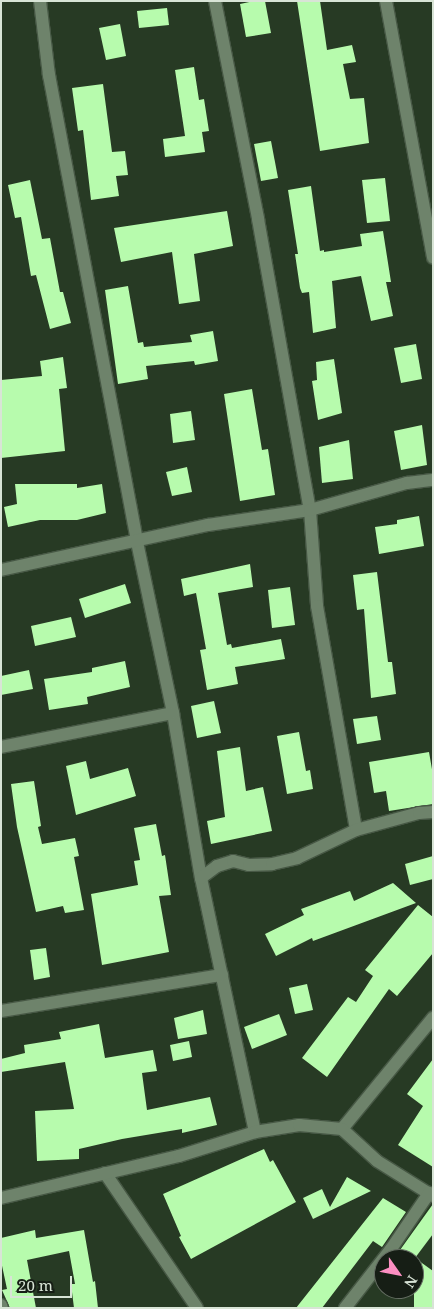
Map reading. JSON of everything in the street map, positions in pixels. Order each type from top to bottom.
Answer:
[{"type":"street","points":[[40,1],[49,76],[137,542],[173,713],[201,878],[255,1132]]},
{"type":"street","points":[[215,1],[256,209],[310,510],[317,606],[356,830]]},
{"type":"street","points":[[386,1],[433,258]]},
{"type":"street","points":[[1,570],[137,542],[208,525],[310,510],[407,483],[433,480]]},
{"type":"street","points":[[1,747],[173,713]]},
{"type":"street","points":[[201,878],[217,866],[233,861],[249,865],[272,864],[297,858],[356,830],[419,813],[433,812]]},
{"type":"street","points":[[1,1011],[222,975]]},
{"type":"street","points":[[342,1129],[433,1018]]},
{"type":"street","points":[[1,1198],[179,1156],[255,1132],[299,1125],[342,1129],[377,1161],[431,1195],[345,1308]]},
{"type":"street","points":[[105,1173],[197,1308]]},
{"type":"building","points":[[265,1],[271,33],[246,37],[240,4]]},
{"type":"building","points":[[297,1],[320,1],[327,50],[352,45],[356,62],[343,64],[350,99],[364,98],[369,143],[320,151]]},
{"type":"building","points":[[167,8],[169,25],[139,28],[137,11]]},
{"type":"building","points":[[120,24],[126,56],[106,60],[99,28]]},
{"type":"building","points":[[194,67],[199,100],[204,99],[209,131],[202,132],[205,152],[165,157],[163,139],[185,136],[175,70]]},
{"type":"building","points":[[103,84],[112,152],[125,151],[128,175],[116,176],[119,196],[91,200],[83,130],[78,131],[72,88]]},
{"type":"building","points":[[271,141],[278,178],[261,181],[254,144]]},
{"type":"building","points":[[385,178],[390,221],[367,223],[362,180]]},
{"type":"building","points":[[30,180],[42,239],[50,238],[60,292],[63,292],[71,323],[50,329],[36,275],[31,276],[21,217],[15,218],[8,185]]},
{"type":"building","points":[[311,186],[320,251],[362,246],[360,234],[383,231],[391,282],[386,282],[393,316],[371,321],[361,276],[332,281],[336,328],[313,333],[309,292],[302,293],[300,288],[295,254],[298,254],[288,190]]},
{"type":"building","points":[[227,211],[233,246],[194,254],[200,301],[179,304],[172,252],[121,262],[114,228]]},
{"type":"building","points":[[128,286],[138,343],[143,342],[144,347],[192,342],[190,335],[213,331],[218,361],[195,365],[194,361],[146,366],[148,379],[118,384],[105,290]]},
{"type":"building","points":[[416,344],[422,379],[401,383],[394,348]]},
{"type":"building","points":[[63,357],[67,388],[59,389],[65,451],[1,458],[1,380],[42,376],[40,361]]},
{"type":"building","points":[[334,359],[342,413],[318,420],[312,381],[317,380],[316,362]]},
{"type":"building","points":[[252,389],[262,450],[268,449],[275,495],[240,501],[224,394]]},
{"type":"building","points":[[191,411],[195,440],[173,443],[170,414]]},
{"type":"building","points":[[422,425],[427,465],[401,470],[394,431]]},
{"type":"building","points":[[349,440],[353,479],[322,483],[319,447]]},
{"type":"building","points":[[187,467],[192,492],[172,496],[166,472]]},
{"type":"building","points":[[15,484],[77,484],[77,488],[102,484],[106,513],[77,520],[40,520],[8,527],[4,507],[17,504]]},
{"type":"building","points":[[419,516],[424,546],[379,554],[375,527],[397,524],[397,520]]},
{"type":"building","points":[[250,564],[253,587],[218,593],[227,645],[231,644],[232,648],[281,639],[285,659],[235,667],[238,684],[207,690],[200,650],[206,649],[196,593],[184,596],[181,579]]},
{"type":"building","points":[[377,572],[388,662],[392,662],[396,694],[371,698],[364,609],[357,610],[353,575]]},
{"type":"building","points":[[125,584],[131,603],[85,618],[79,599]]},
{"type":"building","points":[[290,587],[295,625],[272,628],[268,590]]},
{"type":"building","points":[[71,617],[76,637],[35,646],[31,626]]},
{"type":"building","points":[[125,661],[130,687],[87,697],[88,704],[49,710],[44,679],[92,672],[92,668]]},
{"type":"building","points":[[29,670],[33,689],[1,695],[1,676]]},
{"type":"building","points":[[214,701],[221,733],[197,738],[191,706]]},
{"type":"building","points":[[377,716],[381,740],[357,744],[353,719]]},
{"type":"building","points":[[299,732],[306,771],[310,770],[313,789],[287,794],[277,736]]},
{"type":"building","points":[[240,747],[246,791],[263,787],[272,831],[211,844],[207,821],[225,817],[217,751]]},
{"type":"building","points":[[429,752],[433,775],[433,804],[389,811],[386,791],[374,793],[369,762]]},
{"type":"building","points":[[86,761],[90,779],[128,768],[136,796],[76,815],[66,766]]},
{"type":"building","points":[[34,781],[41,826],[38,827],[42,844],[75,838],[79,856],[74,857],[84,910],[65,913],[63,906],[36,912],[17,827],[11,784]]},
{"type":"building","points":[[156,824],[162,856],[165,855],[171,895],[159,896],[169,952],[102,965],[91,894],[138,885],[134,861],[140,860],[134,828]]},
{"type":"building","points":[[433,856],[433,879],[410,885],[405,864]]},
{"type":"building","points":[[393,883],[416,903],[313,941],[312,938],[276,956],[265,934],[304,915],[301,909],[350,891],[354,901]]},
{"type":"building","points":[[418,905],[433,917],[433,953],[397,996],[389,989],[327,1077],[302,1058],[348,997],[356,1002],[373,976],[365,970]]},
{"type":"building","points":[[46,948],[50,977],[34,980],[30,950]]},
{"type":"building","points":[[307,984],[313,1010],[295,1014],[289,988]]},
{"type":"building","points":[[203,1010],[207,1034],[178,1039],[174,1018]]},
{"type":"building","points":[[279,1014],[287,1035],[252,1049],[244,1027]]},
{"type":"building","points":[[99,1024],[105,1058],[153,1050],[157,1071],[142,1073],[147,1110],[210,1097],[217,1125],[182,1133],[182,1129],[122,1139],[79,1149],[79,1159],[37,1161],[35,1111],[74,1109],[65,1062],[1,1072],[1,1059],[25,1053],[24,1045],[61,1039],[59,1032]]},
{"type":"building","points":[[189,1041],[192,1057],[173,1061],[170,1045]]},
{"type":"building","points":[[433,1059],[433,1167],[398,1145],[423,1106],[407,1094]]},
{"type":"building","points":[[264,1149],[270,1162],[273,1160],[296,1202],[191,1259],[179,1237],[181,1236],[163,1194]]},
{"type":"building","points":[[347,1177],[371,1191],[313,1219],[303,1198],[322,1189],[330,1207]]},
{"type":"building","points":[[383,1198],[406,1212],[382,1247],[373,1241],[322,1308],[296,1308]]},
{"type":"building","points":[[433,1204],[433,1234],[422,1249],[401,1249]]},
{"type":"building","points":[[35,1230],[36,1238],[84,1230],[93,1282],[95,1281],[98,1308],[74,1308],[71,1284],[75,1284],[69,1251],[27,1260],[36,1308],[10,1308],[2,1290],[7,1289],[1,1261],[1,1238]]},
{"type":"building","points":[[424,1264],[433,1271],[433,1308],[414,1308],[414,1299],[424,1299]]}]
